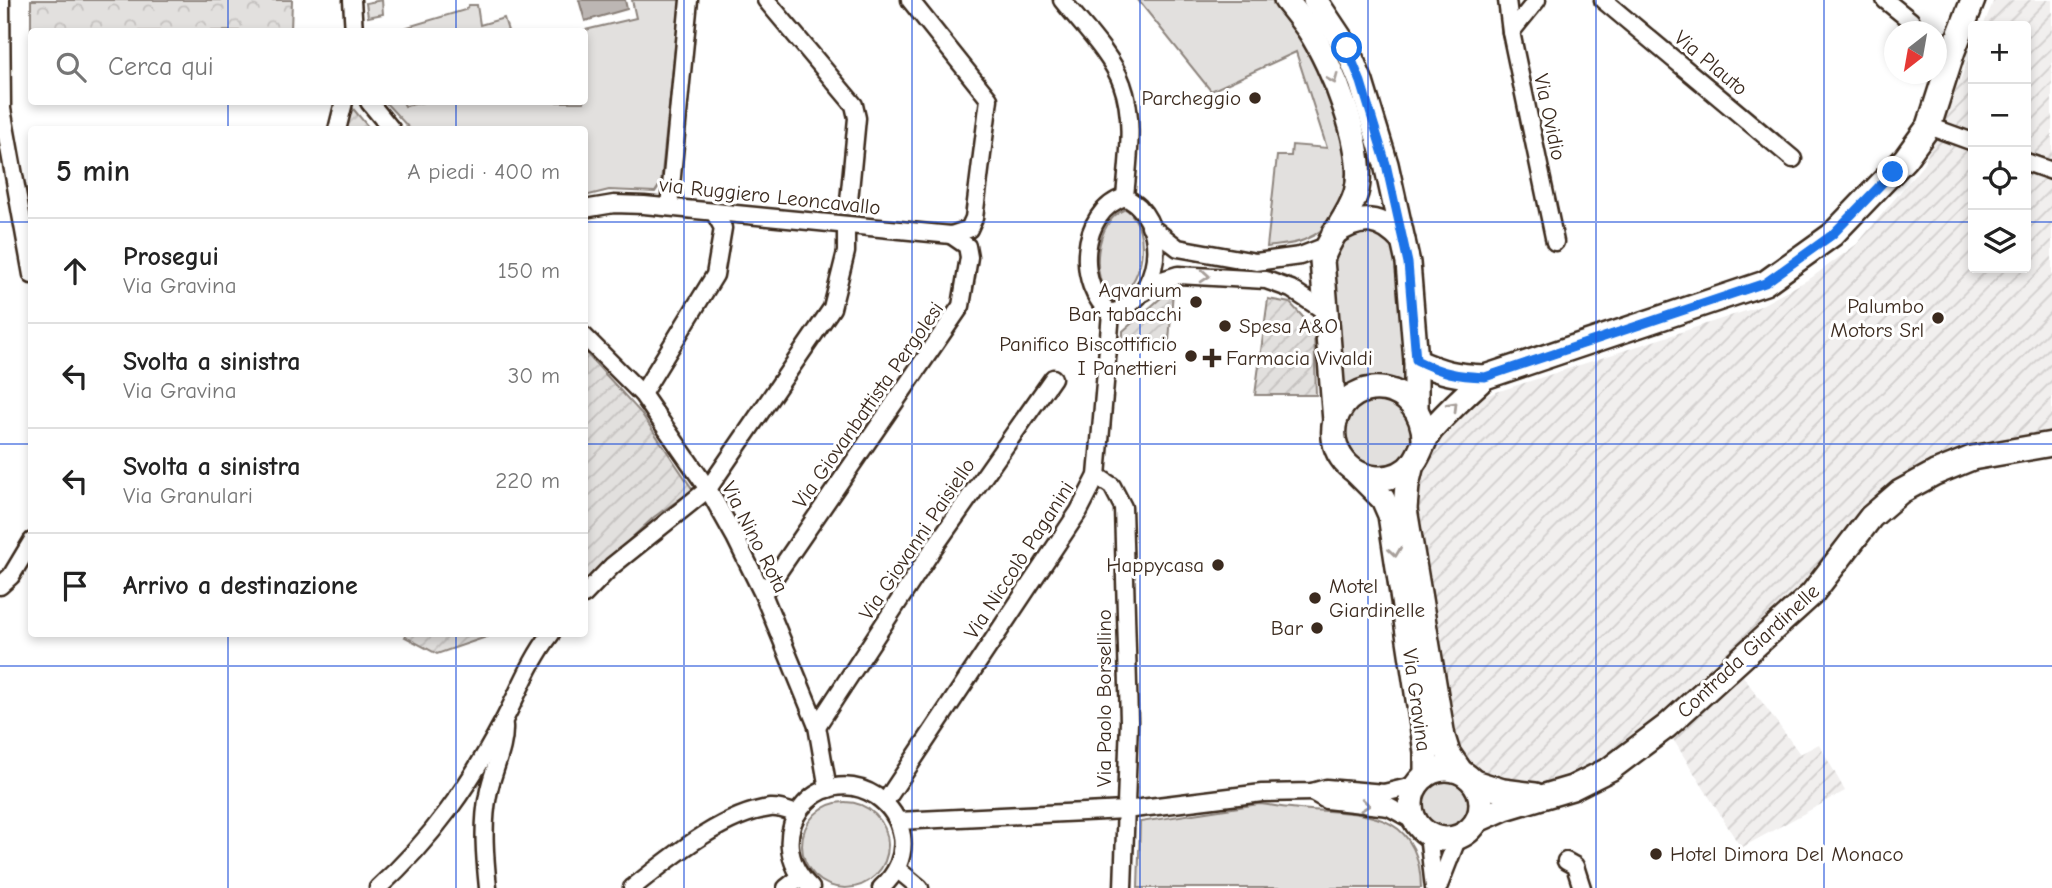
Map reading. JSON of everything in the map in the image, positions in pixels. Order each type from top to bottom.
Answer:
[{"type":"main road","points":[[1286,0],[1310,31],[1334,81],[1353,134],[1359,171],[1356,193],[1322,260],[1334,433],[1339,456],[1356,472],[1370,478],[1386,478],[1400,473],[1412,464],[1424,439],[1424,428],[1416,408],[1416,360],[1408,263],[1386,164],[1361,82],[1347,48],[1315,0]]},
{"type":"main road","points":[[1416,360],[1438,372],[1485,377],[1765,283],[1832,235],[1905,159],[1929,126],[1973,0]]},
{"type":"main road","points":[[1330,240],[1349,223],[1365,220],[1381,223],[1403,240]]},
{"type":"main road","points":[[1424,439],[1454,405],[1485,377]]},
{"type":"main road","points":[[1335,421],[1341,408],[1351,398],[1364,391],[1379,388],[1394,391],[1416,408]]},
{"type":"main road","name":"Contrada Giardinelle","points":[[1478,820],[1541,796],[1572,788],[1610,769],[1667,726],[1812,593],[1871,517],[1900,492],[1935,473],[1972,458],[2052,444]]},
{"type":"main road","name":"Via Gravina","points":[[1412,464],[1405,509],[1443,737],[1448,753],[1468,777]]},
{"type":"main road","name":"Via Gravina","points":[[1356,472],[1382,499],[1390,515],[1426,752],[1421,780]]},
{"type":"main road","points":[[1443,768],[1468,777],[1482,800],[1478,820],[1466,833],[1448,839],[1422,828],[1411,803],[1421,780],[1443,768]]},
{"type":"main road","name":"Contrada Giardinelle","points":[[1468,777],[1503,791],[1541,796]]},
{"type":"street","points":[[1,0],[2,109],[28,253]]},
{"type":"street","points":[[352,0],[354,28]]},
{"type":"street","points":[[669,207],[689,0]]},
{"type":"street","points":[[765,0],[853,104],[858,118],[849,201]]},
{"type":"street","points":[[910,0],[989,99],[972,224],[969,229],[951,235]]},
{"type":"street","points":[[1062,0],[1113,65],[1123,84],[1130,122],[1125,197]]},
{"type":"street","name":"Via Ovidio","points":[[1507,0],[1511,32],[1555,242]]},
{"type":"street","points":[[1511,32],[1537,0]]},
{"type":"street","name":"Via Plauto","points":[[1603,0],[1793,159]]},
{"type":"street","points":[[1885,0],[1911,21]]},
{"type":"street","points":[[338,126],[343,105]]},
{"type":"street","points":[[371,105],[389,126]]},
{"type":"street","points":[[1929,126],[1968,140]]},
{"type":"street","points":[[2031,164],[2052,171]]},
{"type":"street","points":[[1125,197],[1139,207],[1156,243],[1154,269],[1142,293]]},
{"type":"street","points":[[1125,197],[1105,208],[1097,219],[1088,248],[1088,267],[1096,297],[1111,313],[1124,310],[1159,281],[1178,275],[1266,280],[1291,289],[1325,312]]},
{"type":"street","name":"via Ruggiero Leoncavallo","points":[[588,208],[614,204],[669,207],[951,235]]},
{"type":"street","points":[[642,394],[715,275],[723,228],[714,212]]},
{"type":"street","points":[[588,591],[612,566],[708,489],[832,308],[846,252],[846,225]]},
{"type":"street","points":[[1150,226],[1178,248],[1256,262],[1300,256],[1330,240]]},
{"type":"street","name":"Via Giovanbattista Pergolesi","points":[[763,594],[961,306],[969,257],[967,246],[951,235]]},
{"type":"street","name":"Via Niccolò Paganini","points":[[885,802],[1079,511],[1097,476],[1111,313]]},
{"type":"street","name":"Via Nino Rota","points":[[588,340],[642,394],[708,489],[735,537],[763,594],[817,726],[828,789]]},
{"type":"street","name":"Via Giovanni Paisiello","points":[[817,726],[933,549],[1053,378]]},
{"type":"street","name":"Via Paolo Borsellino","points":[[1097,476],[1112,486],[1122,507],[1129,721],[1123,888]]},
{"type":"street","points":[[0,586],[11,576],[28,548]]},
{"type":"street","points":[[379,888],[411,858],[467,786],[504,720],[527,669],[549,637]]},
{"type":"street","points":[[488,888],[484,851],[488,796],[504,739],[504,720]]},
{"type":"street","points":[[898,821],[1125,810],[1262,793],[1312,792],[1326,788],[1384,793],[1421,780]]},
{"type":"street","points":[[786,888],[805,882],[793,866],[789,839],[797,814],[805,803],[828,789],[848,787],[868,791],[885,802],[898,821],[902,853],[897,869],[880,888]]},
{"type":"street","points":[[1312,792],[1326,800],[1389,807],[1422,828],[1430,862],[1439,884]]},
{"type":"street","points":[[632,888],[714,829],[768,808],[797,814]]},
{"type":"street","points":[[1439,884],[1458,837]]},
{"type":"street","points":[[1566,861],[1575,866],[1582,888]]},
{"type":"street","points":[[897,869],[920,888]]},
{"type":"shaded area","points":[[579,0],[625,0],[627,9],[585,21]]},
{"type":"shaded area","points":[[1994,0],[2052,0],[2052,433],[1894,483],[1859,512],[1815,574],[1782,610],[1729,657],[1800,754],[1819,744],[1845,791],[1741,848],[1661,720],[1619,752],[1542,784],[1511,783],[1493,778],[1468,763],[1455,744],[1415,506],[1420,467],[1442,435],[1475,399],[1758,307],[1811,278],[1857,244],[1923,165],[1968,62],[1968,273],[2031,273],[2031,21],[1985,21]]},
{"type":"green space","points":[[31,0],[292,0],[291,28],[31,28]]},
{"type":"green space","points":[[382,0],[383,14],[368,17],[366,3]]},
{"type":"green space","points":[[632,0],[680,0],[661,183],[655,192],[609,190],[588,195],[588,126],[407,126],[388,105],[588,105],[588,29],[636,18]]},
{"type":"green space","points":[[1138,0],[1273,0],[1313,58],[1340,130],[1345,157],[1345,183],[1339,207],[1326,226],[1300,242],[1267,247],[1277,156],[1291,156],[1292,145],[1327,148],[1296,52],[1211,91]]},
{"type":"green space","points":[[469,5],[477,5],[480,25],[504,18],[507,28],[404,28],[465,10]]},
{"type":"green space","points":[[350,105],[368,126],[344,126]]},
{"type":"green space","points":[[1126,209],[1140,230],[1141,258],[1132,283],[1124,293],[1113,300],[1100,279],[1098,251],[1107,225]]},
{"type":"green space","points":[[1352,231],[1384,235],[1400,261],[1409,392],[1339,400],[1329,259],[1335,248]]},
{"type":"green space","points":[[1170,290],[1173,291],[1169,341],[1165,340],[1165,343],[1123,339],[1123,331]]},
{"type":"green space","points":[[1268,299],[1290,303],[1314,329],[1316,395],[1255,395]]},
{"type":"green space","points":[[588,355],[641,413],[693,490],[654,517],[588,578]]},
{"type":"green space","points":[[1371,399],[1385,399],[1397,404],[1407,414],[1412,433],[1407,452],[1397,462],[1385,467],[1371,467],[1359,462],[1349,452],[1344,440],[1344,426],[1349,414],[1359,404]]},
{"type":"green space","points":[[405,637],[486,637],[437,654]]},
{"type":"green space","points":[[1451,776],[1461,780],[1469,788],[1473,803],[1469,818],[1461,826],[1441,830],[1431,826],[1423,818],[1419,798],[1423,788],[1431,780]]},
{"type":"green space","points":[[845,802],[861,806],[875,815],[884,829],[888,845],[884,861],[875,875],[861,884],[845,888],[829,884],[815,875],[806,861],[802,845],[806,829],[815,815],[829,806]]},
{"type":"green space","points":[[1259,804],[1359,814],[1396,827],[1409,840],[1418,860],[1421,888],[1138,888],[1140,822]]},
{"type":"place","name":"Parcheggio","points":[[1255,98]]},
{"type":"place","name":"Aqvarium Bar tabacchi","points":[[1196,302]]},
{"type":"place","name":"Palumbo Motors Srl","points":[[1938,318]]},
{"type":"place","name":"Spesa A&O","points":[[1225,326]]},
{"type":"place","name":"Panifico Biscottificio I Panettieri","points":[[1191,356]]},
{"type":"place","name":"Farmacia Vivaldi","points":[[1212,358]]},
{"type":"place","name":"Happycasa","points":[[1218,565]]},
{"type":"place","name":"Motel Giardinelle","points":[[1315,598]]},
{"type":"place","name":"Bar","points":[[1317,628]]},
{"type":"place","name":"Hotel Dimora Del Monaco","points":[[1656,854]]},
{"type":"route","points":[[1347,48],[1361,82],[1386,164],[1408,263],[1416,360],[1438,372],[1485,377],[1765,283],[1832,235],[1893,172]]}]
